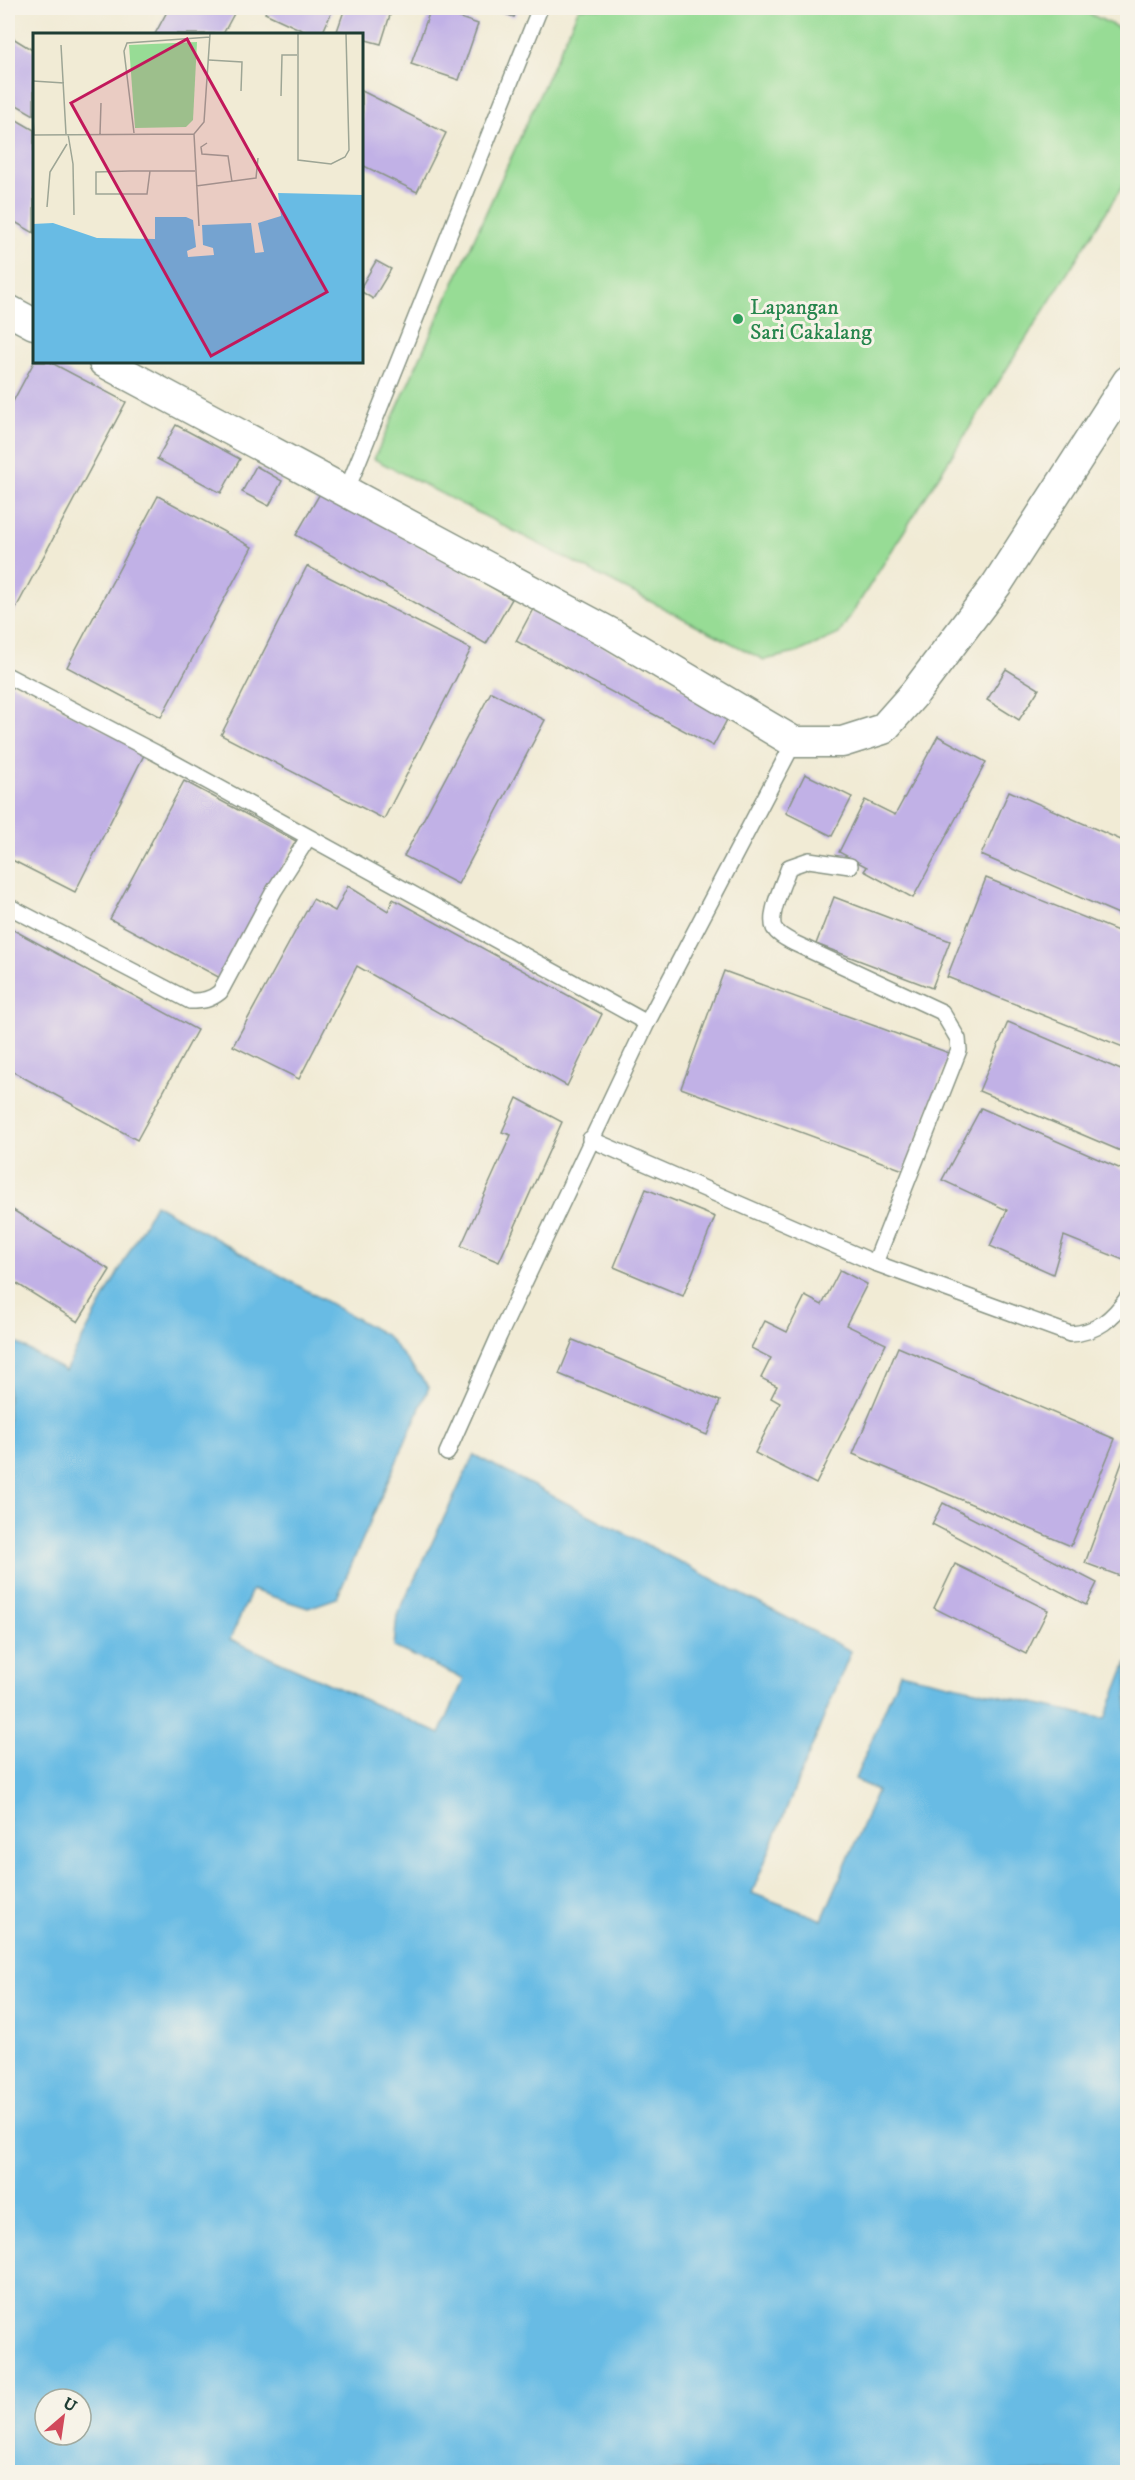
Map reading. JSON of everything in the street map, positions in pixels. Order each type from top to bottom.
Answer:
[{"type":"street","points":[[8,310],[33,323]]},
{"type":"street","points":[[106,363],[612,634],[794,742],[842,742],[883,729],[914,694],[997,584],[1128,381]]},
{"type":"lane","points":[[346,492],[540,8]]},
{"type":"lane","points":[[8,676],[156,753],[647,1023]]},
{"type":"lane","points":[[447,1453],[590,1139],[647,1023],[794,742]]},
{"type":"lane","points":[[8,906],[190,1001],[204,1001],[212,999],[220,992],[274,891],[308,837]]},
{"type":"lane","points":[[850,866],[809,860],[789,867],[773,913],[773,927],[778,934],[794,943],[942,1012],[955,1032],[959,1050],[875,1263]]},
{"type":"lane","points":[[590,1139],[875,1263],[1070,1334],[1086,1334],[1103,1324],[1119,1310],[1128,1296]]},
{"type":"green space","name":"Lapangan Sari Cakalang","points":[[579,8],[1078,8],[1127,32],[1127,179],[839,634],[796,653],[764,660],[374,459]]},
{"type":"water","points":[[155,1204],[387,1336],[429,1387],[337,1598],[308,1608],[252,1590],[230,1639],[440,1734],[464,1679],[394,1647],[397,1616],[474,1455],[851,1651],[752,1893],[822,1920],[877,1791],[855,1779],[900,1673],[1105,1719],[1127,1662],[1127,2472],[8,2472],[8,1338],[65,1371]]},
{"type":"building","points":[[169,8],[237,8],[224,33],[156,33]]},
{"type":"building","points":[[267,8],[333,9],[322,33],[308,33],[265,13]]},
{"type":"building","points":[[345,8],[377,8],[391,12],[381,44],[363,39],[363,33],[337,31]]},
{"type":"building","points":[[431,8],[478,24],[459,80],[411,64]]},
{"type":"building","points":[[488,8],[518,8],[514,17]]},
{"type":"building","points":[[8,35],[33,50],[33,114],[8,100]]},
{"type":"building","points":[[363,92],[446,133],[417,192],[363,165]]},
{"type":"building","points":[[8,115],[33,129],[33,232],[8,218]]},
{"type":"building","points":[[376,261],[391,269],[373,299],[363,293],[363,283]]},
{"type":"building","points":[[33,363],[52,363],[126,402],[8,623],[8,411]]},
{"type":"building","points":[[176,425],[240,459],[221,493],[157,459]]},
{"type":"building","points":[[256,466],[282,481],[269,506],[242,492]]},
{"type":"building","points":[[322,490],[512,599],[486,644],[296,535]]},
{"type":"building","points":[[158,496],[252,547],[161,717],[67,667]]},
{"type":"building","points":[[307,566],[471,649],[384,819],[221,735]]},
{"type":"building","points":[[533,609],[730,714],[713,746],[516,641]]},
{"type":"building","points":[[1006,669],[1039,689],[1019,720],[987,700]]},
{"type":"building","points":[[8,682],[146,751],[75,892],[8,858]]},
{"type":"building","points":[[491,692],[545,720],[458,884],[404,856]]},
{"type":"building","points":[[938,736],[986,762],[913,898],[864,871],[867,867],[839,852],[865,800],[895,815]]},
{"type":"building","points":[[805,774],[852,797],[832,836],[786,813]]},
{"type":"building","points":[[184,781],[296,841],[222,979],[110,919]]},
{"type":"building","points":[[1009,791],[1128,843],[1128,918],[981,855]]},
{"type":"building","points":[[986,878],[1128,935],[1128,1049],[947,977]]},
{"type":"building","points":[[348,886],[388,911],[393,899],[602,1014],[567,1086],[357,966],[299,1079],[233,1046],[313,899],[335,911]]},
{"type":"building","points":[[834,897],[950,941],[932,988],[816,944]]},
{"type":"building","points":[[8,927],[197,1030],[137,1140],[8,1069]]},
{"type":"building","points":[[724,971],[949,1053],[906,1171],[681,1088]]},
{"type":"building","points":[[1008,1022],[1128,1073],[1128,1154],[979,1091]]},
{"type":"building","points":[[517,1098],[562,1122],[499,1262],[461,1246],[511,1135],[502,1132]]},
{"type":"building","points":[[981,1108],[1128,1172],[1128,1262],[1064,1236],[1053,1274],[990,1246],[1007,1210],[942,1180]]},
{"type":"building","points":[[646,1189],[715,1217],[683,1296],[614,1267]]},
{"type":"building","points":[[8,1207],[110,1270],[78,1322],[8,1278]]},
{"type":"building","points":[[840,1270],[867,1284],[846,1325],[886,1344],[816,1484],[755,1453],[780,1403],[771,1398],[777,1386],[761,1378],[771,1358],[751,1348],[765,1321],[787,1332],[805,1296],[822,1305]]},
{"type":"building","points":[[573,1340],[720,1401],[707,1435],[559,1374]]},
{"type":"building","points":[[898,1347],[1115,1439],[1071,1546],[853,1454]]},
{"type":"building","points":[[1128,1449],[1128,1579],[1085,1563]]},
{"type":"building","points":[[943,1503],[1097,1583],[1086,1605],[932,1524]]},
{"type":"building","points":[[955,1564],[1048,1610],[1026,1654],[934,1608]]},
{"type":"place","name":"Lapangan Sari Cakalang","points":[[738,319]]}]
